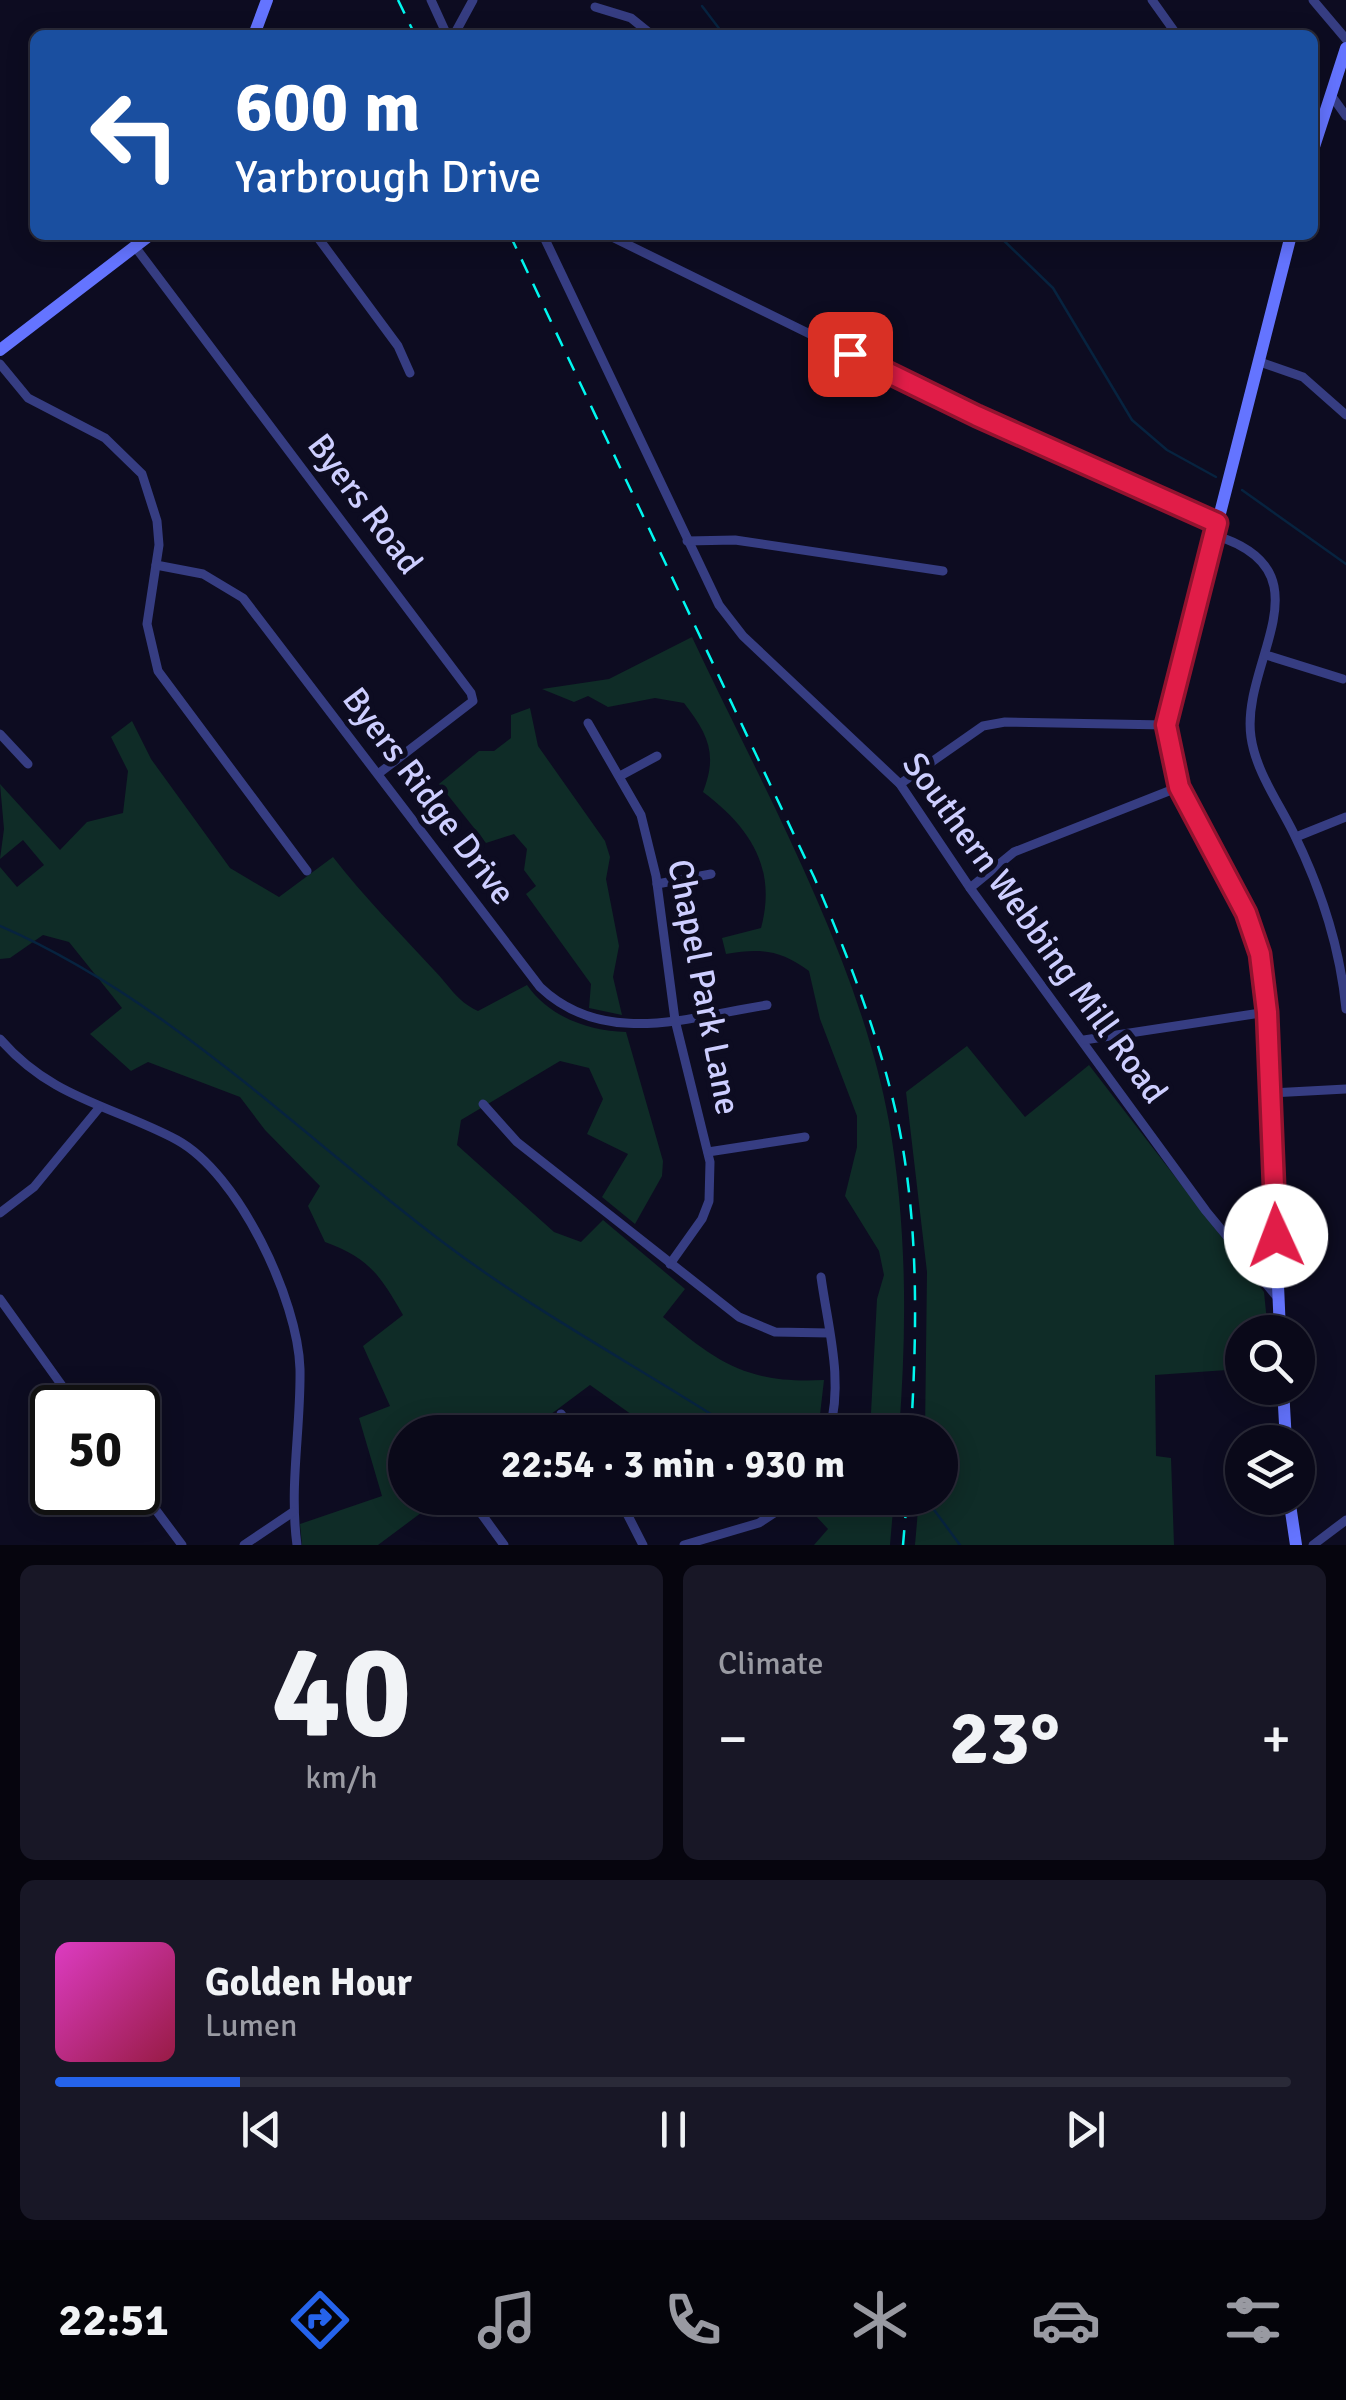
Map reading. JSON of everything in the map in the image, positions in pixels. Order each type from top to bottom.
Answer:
[{"type":"main road","points":[[256,30],[268,0]]},
{"type":"main road","points":[[1318,135],[1346,48]]},
{"type":"main road","points":[[0,350],[145,240]]},
{"type":"main road","points":[[1279,1315],[1267,1012],[1255,934],[1179,787],[1166,725],[1291,240]]},
{"type":"main road","points":[[1292,1515],[1296,1545]]},
{"type":"street","points":[[431,0],[447,30]]},
{"type":"street","points":[[453,30],[473,0]]},
{"type":"street","points":[[1152,0],[1173,30]]},
{"type":"street","points":[[1313,0],[1346,39]]},
{"type":"street","points":[[595,7],[631,18],[646,30]]},
{"type":"street","points":[[1331,95],[1346,116]]},
{"type":"street","points":[[320,240],[398,346],[410,373]]},
{"type":"street","name":"Southern Webbing Mill Road","points":[[545,240],[719,605],[743,636],[874,754],[900,784],[970,888],[1206,1211],[1278,1297]]},
{"type":"street","points":[[618,240],[1244,546],[1272,579],[1277,604],[1253,694],[1250,734],[1265,778],[1296,837],[1328,916],[1344,966],[1346,1010]]},
{"type":"street","name":"Byers Road","points":[[136,248],[472,692],[473,701],[460,714],[378,774]]},
{"type":"street","points":[[1260,362],[1302,377],[1346,415]]},
{"type":"street","points":[[0,364],[28,398],[105,438],[142,474],[158,521],[156,565],[146,624],[158,670],[307,871]]},
{"type":"street","points":[[687,540],[735,540],[943,571]]},
{"type":"street","name":"Byers Ridge Drive","points":[[156,565],[203,574],[243,598],[540,987],[560,1006],[588,1020],[620,1026],[766,1004]]},
{"type":"street","points":[[1266,655],[1344,679]]},
{"type":"street","points":[[900,784],[983,726],[1004,722],[1166,725]]},
{"type":"street","name":"Chapel Park Lane","points":[[588,723],[641,815],[657,884],[675,1020],[708,1152],[709,1201],[702,1219],[670,1264]]},
{"type":"street","points":[[0,734],[28,764]]},
{"type":"street","points":[[620,776],[658,756]]},
{"type":"street","points":[[970,888],[1014,852],[1179,787]]},
{"type":"street","points":[[1296,837],[1346,817]]},
{"type":"street","points":[[657,884],[711,874]]},
{"type":"street","points":[[1084,1040],[1267,1012]]},
{"type":"street","points":[[0,1039],[54,1088],[176,1140],[204,1158],[238,1202],[294,1325],[300,1368],[292,1512],[297,1545]]},
{"type":"street","points":[[1271,1093],[1346,1089]]},
{"type":"street","points":[[483,1104],[517,1142],[729,1311],[760,1327],[792,1334],[829,1333]]},
{"type":"street","points":[[0,1212],[34,1186],[99,1108]]},
{"type":"street","points":[[708,1152],[805,1137]]},
{"type":"street","points":[[821,1277],[835,1389],[831,1415]]},
{"type":"street","points":[[0,1299],[62,1385]]},
{"type":"street","points":[[244,1545],[292,1512]]},
{"type":"street","points":[[160,1515],[182,1545]]},
{"type":"street","points":[[482,1515],[504,1545]]},
{"type":"street","points":[[628,1515],[643,1545]]},
{"type":"street","points":[[684,1545],[759,1523],[771,1515]]},
{"type":"street","points":[[1313,1545],[1346,1520]]},
{"type":"green space","points":[[692,637],[832,937],[875,1061],[895,1161],[904,1315],[900,1415],[871,1415],[877,1299],[884,1275],[879,1251],[845,1196],[857,1147],[857,1116],[820,1019],[809,971],[770,952],[726,954],[722,938],[761,928],[765,907],[762,869],[747,835],[703,792],[710,766],[708,745],[684,703],[655,698],[608,707],[588,696],[574,702],[542,689],[609,679]]},
{"type":"green space","points":[[530,708],[538,746],[605,841],[610,857],[606,879],[619,946],[613,977],[622,1015],[589,1008],[591,984],[526,894],[536,886],[524,870],[527,849],[514,834],[486,843],[439,784],[479,751],[494,751],[511,738],[511,715]]},
{"type":"green space","points":[[132,721],[151,759],[230,868],[279,897],[333,857],[470,1007],[478,1011],[527,985],[558,1014],[598,1029],[626,1032],[663,1161],[662,1176],[635,1224],[602,1197],[628,1154],[587,1134],[603,1099],[589,1068],[560,1061],[461,1120],[457,1145],[554,1232],[581,1242],[603,1220],[685,1289],[663,1317],[718,1358],[754,1374],[824,1380],[820,1415],[632,1415],[590,1385],[550,1415],[388,1415],[388,1515],[418,1515],[378,1545],[302,1545],[300,1524],[382,1496],[359,1418],[390,1406],[363,1346],[403,1315],[372,1270],[353,1255],[325,1242],[308,1206],[320,1186],[265,1130],[240,1097],[148,1062],[131,1071],[90,1034],[122,1008],[69,942],[43,935],[10,958],[0,959],[0,867],[17,887],[44,865],[23,840],[0,859],[4,829],[0,784],[60,850],[87,822],[123,813],[128,771],[111,737]]},
{"type":"green space","points":[[967,1046],[1025,1117],[1089,1065],[1264,1292],[1266,1315],[1225,1315],[1225,1370],[1155,1375],[1156,1456],[1171,1458],[1174,1545],[915,1545],[918,1515],[958,1515],[958,1415],[925,1415],[927,1272],[906,1092]]},
{"type":"green space","points":[[815,1515],[893,1515],[890,1545],[814,1545],[828,1529]]},
{"type":"waterway","points":[[702,6],[720,30]]},
{"type":"waterway","points":[[1003,240],[1053,288],[1132,420],[1167,450],[1216,477]]},
{"type":"waterway","points":[[1242,490],[1346,564]]},
{"type":"waterway","points":[[0,926],[62,956],[177,1030],[480,1269],[712,1415]]},
{"type":"waterway","points":[[938,1515],[960,1545]]},
{"type":"railway","points":[[398,0],[413,30]]},
{"type":"railway","points":[[512,240],[814,877],[872,1028],[898,1122],[910,1199],[915,1316],[912,1415]]},
{"type":"railway","points":[[903,1545],[906,1515]]},
{"type":"route","points":[[850,354],[1183,511],[1217,523],[1166,725],[1170,759],[1179,787],[1246,913],[1260,954],[1267,1012],[1276,1236]]}]
